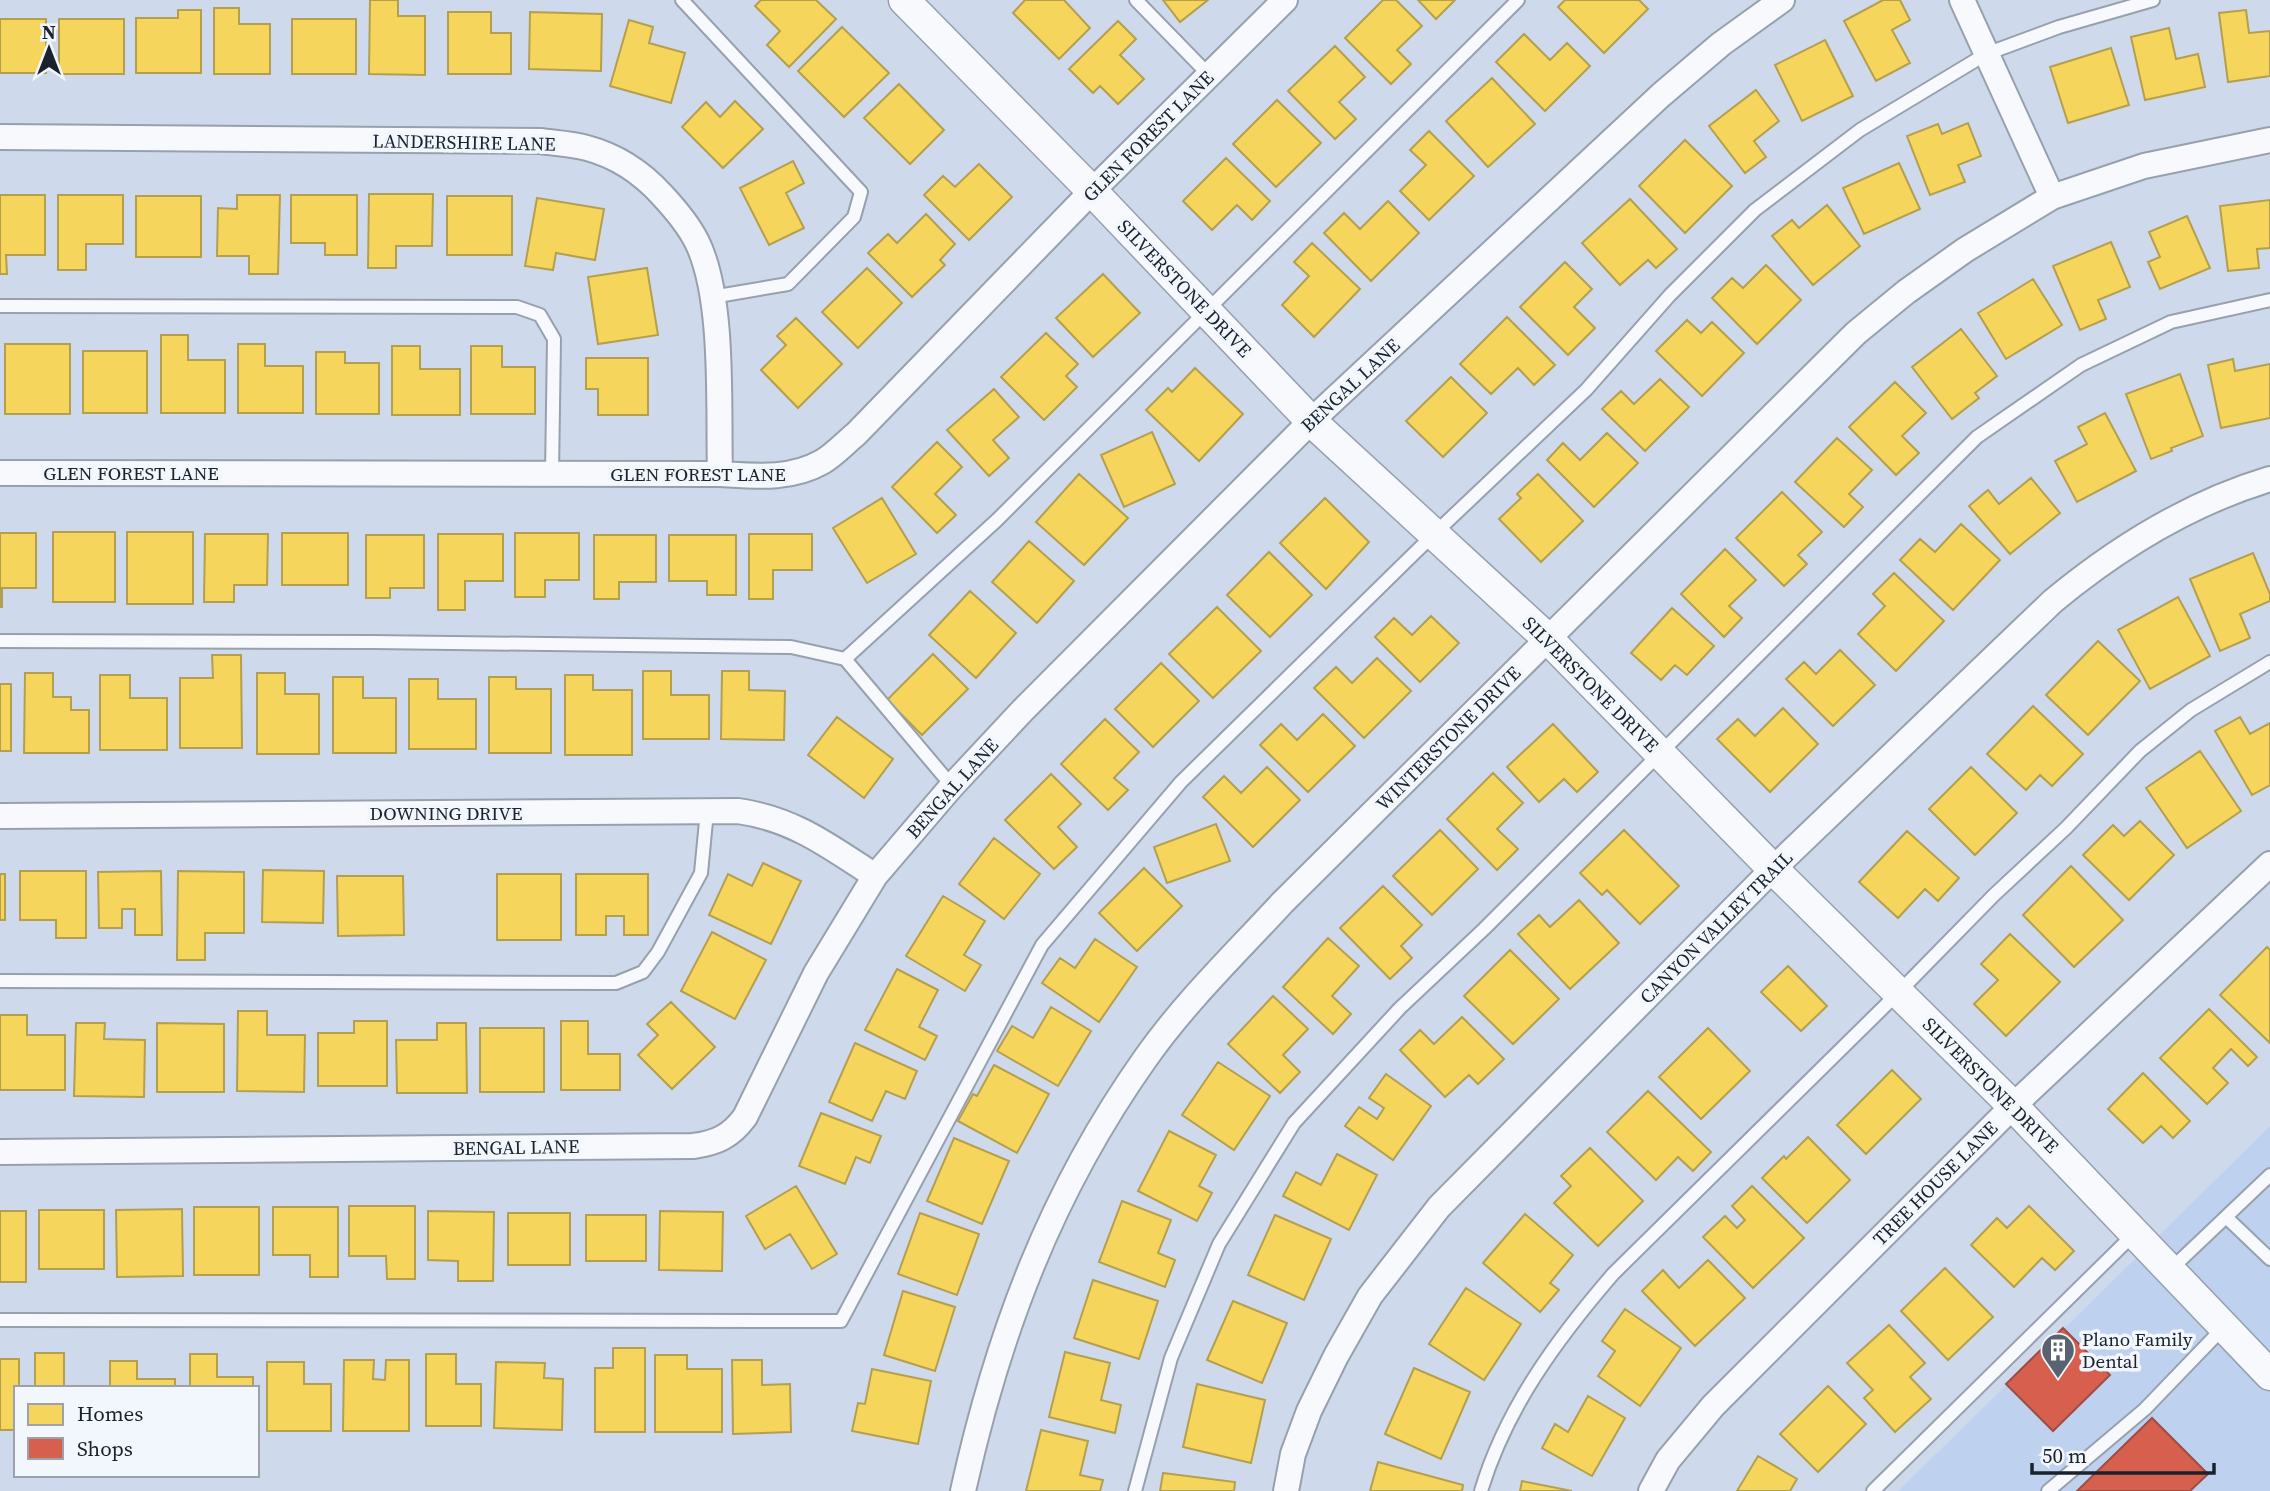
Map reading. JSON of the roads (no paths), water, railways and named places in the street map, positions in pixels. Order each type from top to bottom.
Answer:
[{"type":"street","name":"SILVERSTONE DRIVE","points":[[904,0],[1092,191],[1311,421],[1548,639],[1773,869],[2013,1106],[2270,1375]]},
{"type":"street","name":"GLEN FOREST LANE","points":[[0,473],[794,474],[823,461],[856,434],[1092,191],[1285,0]]},
{"type":"street","name":"BENGAL LANE","points":[[0,1152],[709,1144],[723,1139],[735,1130],[745,1117],[816,972],[874,876],[952,786],[1042,691],[1311,421],[1661,95],[1721,44],[1782,0]]},
{"type":"street","points":[[1962,0],[2052,197]]},
{"type":"street","name":"LANDERSHIRE LANE","points":[[0,138],[540,141],[586,148],[611,157],[646,178],[683,217],[698,245],[711,283],[716,341],[719,474]]},
{"type":"street","name":"WINTERSTONE DRIVE","points":[[963,1491],[980,1416],[1009,1321],[1035,1254],[1069,1180],[1146,1058],[1191,1002],[1282,904],[1856,333],[1906,292],[1945,264],[2052,197],[2144,166],[2270,140]]},
{"type":"street","name":"CANYON VALLEY TRAIL","points":[[1286,1491],[1293,1454],[1309,1410],[1336,1356],[1370,1296],[1439,1207],[1773,869],[2053,601],[2097,565],[2170,521],[2270,479]]},
{"type":"street","name":"DOWNING DRIVE","points":[[0,816],[738,811],[785,821],[874,876]]},
{"type":"street","name":"TREE HOUSE LANE","points":[[1651,1491],[1668,1460],[1713,1406],[2013,1106],[2270,864]]},
{"type":"lane","points":[[682,0],[861,192],[855,217],[788,284],[712,297]]},
{"type":"lane","points":[[1136,0],[1209,75]]},
{"type":"lane","points":[[845,659],[997,520],[1518,0]]},
{"type":"lane","points":[[0,1320],[841,1321],[1041,945],[1181,782],[1434,534],[1586,390],[1670,295],[1755,210],[1860,130],[1986,54],[2059,27],[2153,0]]},
{"type":"lane","points":[[1135,1491],[1171,1358],[1219,1244],[1294,1123],[1399,1009],[1484,929],[1977,437],[2081,365],[2171,322],[2270,300]]},
{"type":"lane","points":[[0,306],[517,307],[540,315],[554,339],[552,474]]},
{"type":"lane","points":[[0,641],[791,647],[845,659],[952,786]]},
{"type":"lane","points":[[1481,1491],[1495,1451],[1528,1385],[1570,1323],[1613,1274],[2140,751],[2191,710],[2270,662]]},
{"type":"lane","points":[[0,981],[616,983],[643,972],[658,952],[701,873],[707,811]]},
{"type":"lane","points":[[2170,1270],[2270,1175]]},
{"type":"lane","points":[[2227,1217],[2270,1259]]},
{"type":"lane","points":[[1873,1491],[2135,1233]]},
{"type":"lane","points":[[2048,1491],[2145,1409],[2224,1327]]},
{"type":"place","name":"Plano Family Dental","points":[[2058,1380]]}]
